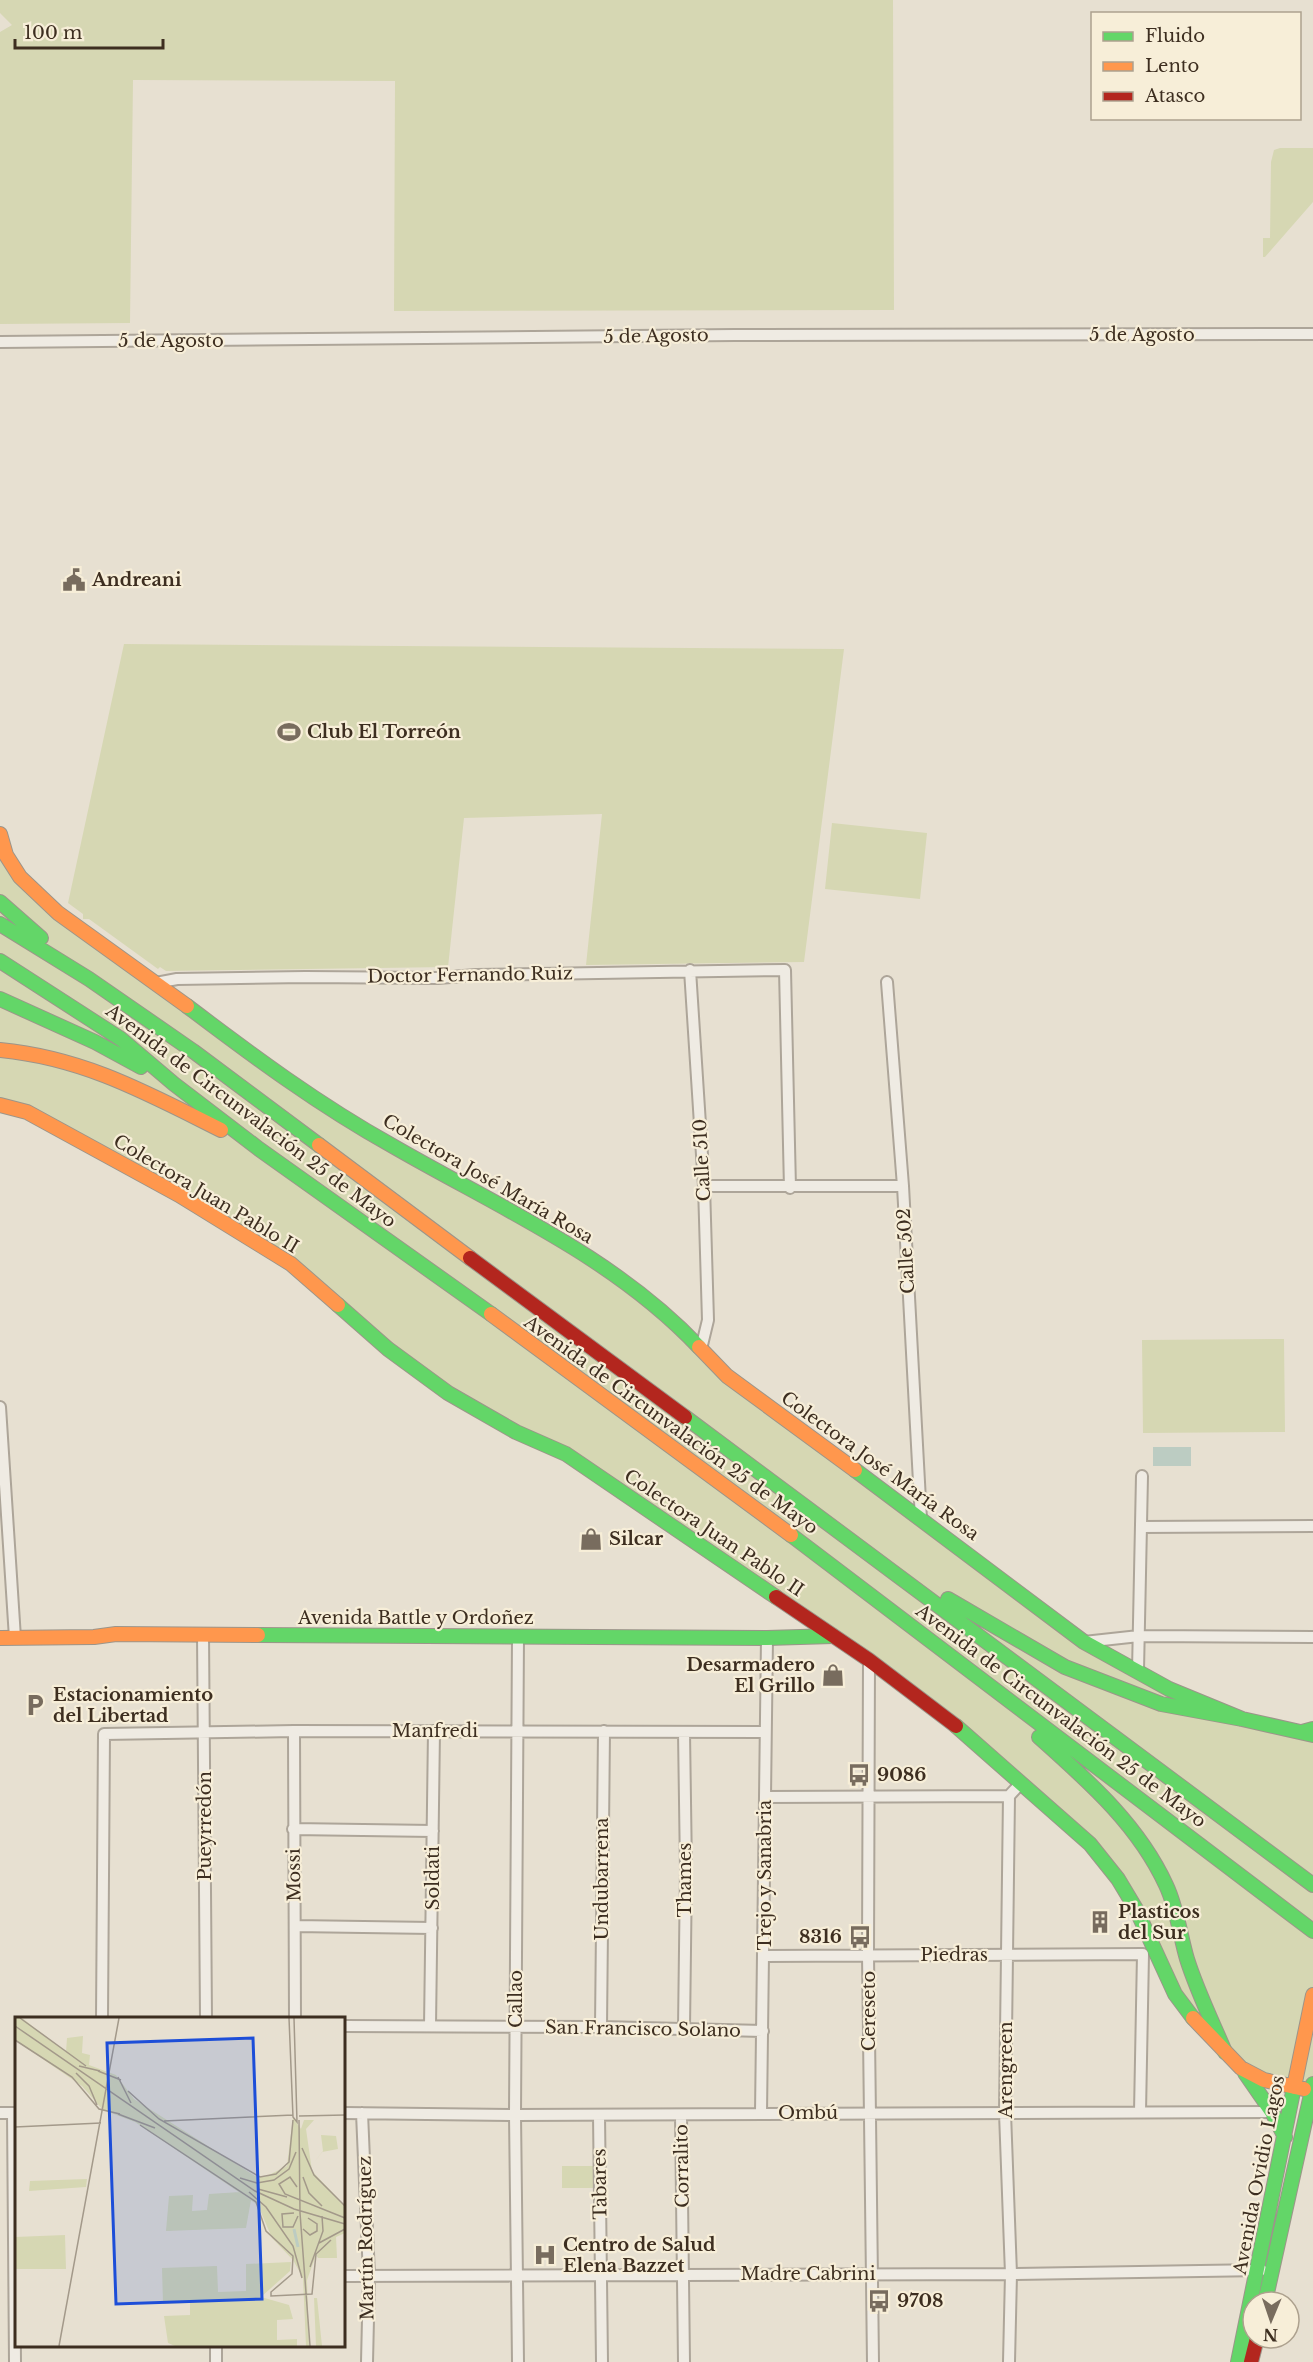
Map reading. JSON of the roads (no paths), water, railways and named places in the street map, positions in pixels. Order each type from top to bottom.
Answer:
[{"type":"main road","name":"Colectora José María Rosa","points":[[0,834],[6,855],[20,878],[58,913],[156,982],[282,1077],[390,1145],[524,1217],[626,1281],[701,1349],[727,1376],[1084,1641],[1169,1689],[1242,1719],[1309,1732]]},
{"type":"main road","points":[[0,902],[89,979]]},
{"type":"main road","name":"Avenida de Circunvalación 25 de Mayo","points":[[0,924],[89,979],[193,1051],[1313,1885]]},
{"type":"main road","name":"Avenida de Circunvalación 25 de Mayo","points":[[0,961],[121,1039],[174,1084],[259,1149],[465,1295],[954,1658],[1313,1930]]},
{"type":"main road","points":[[0,999],[95,1042],[174,1084]]},
{"type":"main road","points":[[0,1050],[60,1059],[115,1077],[259,1149]]},
{"type":"main road","name":"Colectora Juan Pablo II","points":[[0,1105],[27,1112],[179,1195],[291,1264],[388,1349],[448,1393],[516,1432],[566,1454],[869,1660],[942,1713],[1090,1844],[1118,1879],[1136,1909],[1148,1950],[1175,1994],[1194,2019],[1241,2068],[1264,2080],[1294,2087],[1313,2088]]},
{"type":"main road","points":[[907,1581],[958,1604],[1065,1667],[1161,1704],[1242,1719]]},
{"type":"main road","name":"Avenida Battle y Ordoñez","points":[[0,1638],[94,1637],[116,1634],[767,1638],[832,1636]]},
{"type":"main road","points":[[954,1658],[1085,1777],[1134,1832],[1167,1886],[1197,1989],[1226,2052]]},
{"type":"main road","name":"Avenida Ovidio Lagos","points":[[1265,2290],[1265,2270],[1285,2136],[1313,1995]]},
{"type":"main road","points":[[1241,2068],[1272,2112],[1285,2136]]},
{"type":"main road","name":"Avenida Ovidio Lagos","points":[[1238,2362],[1308,2129],[1313,2088]]},
{"type":"street","name":"5 de Agosto","points":[[0,342],[734,335],[1313,334]]},
{"type":"street","name":"Doctor Fernando Ruiz","points":[[156,982],[305,977],[438,978],[690,970],[785,970],[790,1188]]},
{"type":"street","name":"Calle 510","points":[[690,970],[704,1186],[708,1320],[701,1349]]},
{"type":"street","name":"Calle 502","points":[[887,982],[903,1186],[921,1519]]},
{"type":"street","points":[[704,1186],[790,1188],[903,1186]]},
{"type":"street","points":[[0,1407],[15,1638]]},
{"type":"street","points":[[1138,1671],[1142,1476]]},
{"type":"street","points":[[1141,1527],[1313,1526]]},
{"type":"street","name":"Pueyrredón","points":[[203,1634],[206,2017]]},
{"type":"street","points":[[1084,1641],[1139,1636],[1313,1637]]},
{"type":"street","name":"Callao","points":[[518,1637],[515,2115],[518,2362]]},
{"type":"street","name":"Trejo y Sanabria","points":[[761,2114],[765,1956],[767,1638]]},
{"type":"street","name":"Cereseto","points":[[869,1660],[867,1796],[873,2362]]},
{"type":"street","name":"Manfredi","points":[[102,2017],[104,1734],[294,1731],[765,1732]]},
{"type":"street","name":"Mossi","points":[[294,1731],[295,2017]]},
{"type":"street","name":"Soldati","points":[[430,2026],[434,1731]]},
{"type":"street","name":"Undubarrena","points":[[602,2027],[604,1731]]},
{"type":"street","name":"Thames","points":[[684,1732],[686,1870],[684,2028]]},
{"type":"street","points":[[765,1797],[1009,1796],[1021,1783]]},
{"type":"street","name":"Arengreen","points":[[1008,2362],[1011,2274],[1005,2113],[1009,1796]]},
{"type":"street","points":[[293,1829],[433,1831]]},
{"type":"street","points":[[295,1926],[432,1928]]},
{"type":"street","points":[[1140,2112],[1148,1950]]},
{"type":"street","name":"Piedras","points":[[765,1956],[1007,1955],[1148,1950]]},
{"type":"street","name":"San Francisco Solano","points":[[345,2026],[602,2027],[763,2031]]},
{"type":"street","name":"Ombú","points":[[345,2113],[681,2115],[1272,2112]]},
{"type":"street","points":[[0,2113],[15,2113],[15,2362]]},
{"type":"street","name":"Martín Rodríguez","points":[[362,2113],[369,2276],[367,2362]]},
{"type":"street","name":"Tabares","points":[[599,2115],[602,2362]]},
{"type":"street","name":"Corralito","points":[[681,2115],[684,2362]]},
{"type":"street","name":"Madre Cabrini","points":[[345,2276],[1011,2274],[1265,2270]]},
{"type":"street","points":[[0,2277],[15,2276]]},
{"type":"place","name":"Andreani","points":[[74,580]]},
{"type":"place","name":"Club El Torreón","points":[[289,732]]},
{"type":"place","name":"Silcar","points":[[591,1539]]},
{"type":"place","name":"Desarmadero El Grillo","points":[[833,1675]]},
{"type":"place","name":"Estacionamiento del Libertad","points":[[35,1705]]},
{"type":"place","name":"9086","points":[[859,1775]]},
{"type":"place","name":"Plasticos del Sur","points":[[1100,1922]]},
{"type":"place","name":"8316","points":[[860,1937]]},
{"type":"place","name":"Centro de Salud Elena Bazzet","points":[[545,2255]]},
{"type":"place","name":"9708","points":[[879,2301]]}]
